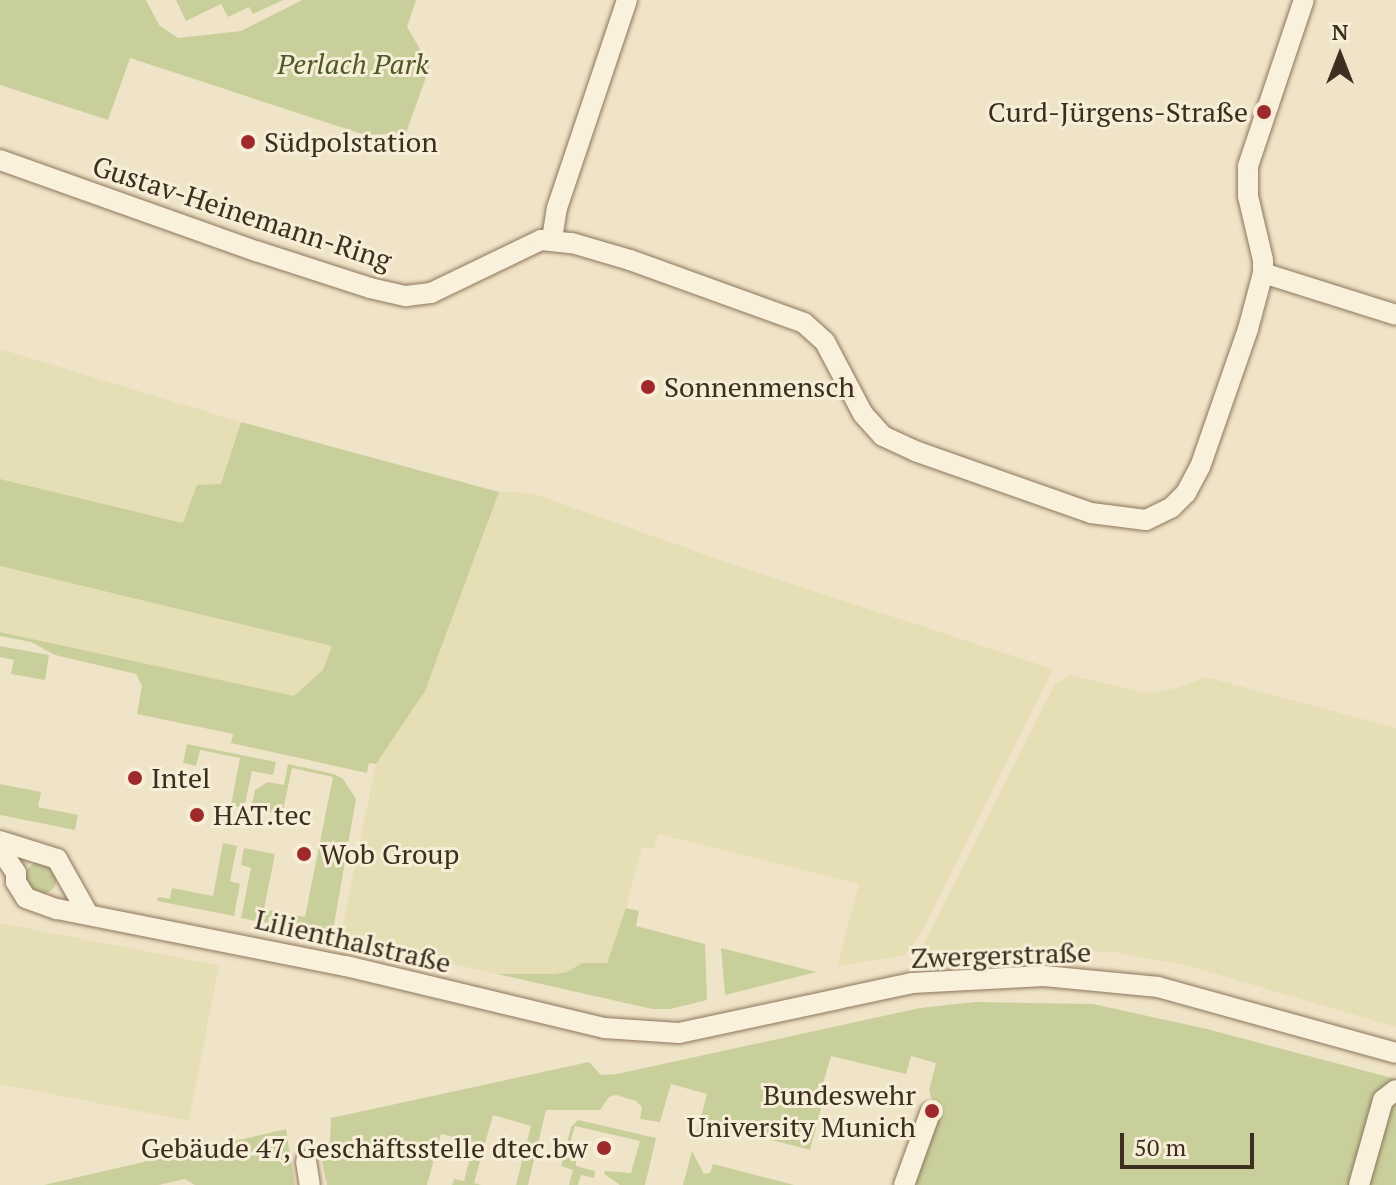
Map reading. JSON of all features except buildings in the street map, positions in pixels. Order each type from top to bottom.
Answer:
[{"type":"street","points":[[627,0],[557,208],[552,239],[630,260],[804,323],[825,342],[863,414],[883,436],[1091,513],[1146,520],[1171,508],[1186,493],[1200,467],[1248,329],[1263,273],[1248,196],[1248,166],[1304,0]]},
{"type":"street","name":"Gustav-Heinemann-Ring","points":[[0,160],[256,251],[370,288],[406,296],[431,293],[528,244],[552,239]]},
{"type":"street","points":[[1263,273],[1396,315]]},
{"type":"street","points":[[0,841],[43,853],[62,865],[66,879],[88,914]]},
{"type":"street","name":"Lilienthalstraße","points":[[0,849],[16,873],[16,882],[26,898],[57,909],[346,966],[604,1028]]},
{"type":"street","points":[[16,873],[26,858],[43,853]]},
{"type":"street","points":[[44,902],[59,895],[66,879]]},
{"type":"street","name":"Zwergerstraße","points":[[604,1028],[679,1033],[912,983],[1044,976],[1158,987],[1396,1053]]},
{"type":"street","points":[[1359,1185],[1383,1100],[1396,1090]]},
{"type":"street","points":[[904,1185],[930,1113]]},
{"type":"street","points":[[306,1161],[310,1185]]},
{"type":"shaded area","points":[[0,349],[241,422],[221,485],[184,523],[0,479]]},
{"type":"shaded area","points":[[499,492],[532,493],[734,565],[1053,669],[921,933],[905,955],[837,966],[859,884],[658,834],[654,849],[642,847],[607,963],[582,963],[567,972],[553,974],[497,974],[340,938],[376,764],[425,691]]},
{"type":"shaded area","points":[[0,566],[332,646],[331,656],[323,670],[294,697],[0,632]]},
{"type":"shaded area","points":[[1070,675],[1146,693],[1177,688],[1206,677],[1396,728],[1396,1027],[1185,965],[1113,952],[1029,949],[919,954],[1055,684]]},
{"type":"shaded area","points":[[0,923],[219,966],[189,1121],[0,1084]]},
{"type":"green space","name":"Perlach Park","points":[[0,0],[146,0],[159,25],[178,38],[241,31],[302,0],[416,0],[407,27],[430,66],[406,133],[365,135],[130,58],[108,120],[0,85]]},
{"type":"green space","points":[[176,0],[283,0],[253,14],[249,7],[228,17],[221,4],[186,21]]},
{"type":"green space","points":[[241,422],[499,492],[425,691],[376,764],[369,763],[367,773],[231,743],[233,734],[137,714],[142,686],[136,674],[55,655],[31,642],[0,636],[0,632],[294,696],[323,670],[332,646],[0,566],[0,479],[183,523],[197,485],[221,484]]},
{"type":"green space","points":[[0,646],[49,655],[45,680],[11,674],[14,660],[0,657]]},
{"type":"green space","points":[[187,744],[276,762],[273,775],[252,771],[244,808],[231,805],[240,758],[200,750],[196,766],[183,763]]},
{"type":"green space","points":[[288,764],[334,774],[343,779],[356,799],[332,936],[241,918],[251,868],[241,865],[244,848],[275,854],[264,909],[305,917],[333,777],[292,768],[282,815],[251,809],[255,790],[268,782],[284,785]]},
{"type":"green space","points":[[0,784],[41,792],[38,807],[78,815],[75,830],[0,815]]},
{"type":"green space","points":[[223,843],[237,846],[230,881],[240,884],[234,916],[157,901],[158,897],[170,899],[172,888],[213,896]]},
{"type":"green space","points":[[41,862],[52,867],[57,878],[52,889],[41,894],[30,889],[25,878],[30,867]]},
{"type":"green space","points":[[626,908],[639,911],[636,926],[705,944],[707,1000],[670,1009],[652,1009],[497,974],[553,974],[567,972],[582,963],[607,963]]},
{"type":"green space","points":[[721,948],[816,972],[725,995]]},
{"type":"green space","name":"Bundeswehr University Munich","points":[[975,1002],[1093,1004],[1207,1029],[1396,1079],[1396,1185],[916,1185],[934,1107],[929,1090],[936,1063],[911,1056],[906,1074],[831,1056],[823,1084],[827,1086],[810,1150],[718,1126],[715,1137],[697,1132],[707,1094],[671,1084],[660,1122],[640,1119],[642,1107],[636,1101],[616,1095],[609,1097],[600,1110],[546,1110],[528,1185],[516,1185],[531,1126],[493,1115],[474,1183],[481,1185],[452,1185],[454,1179],[464,1181],[474,1142],[441,1134],[427,1185],[327,1185],[319,1147],[330,1143],[331,1118],[589,1062],[601,1075],[617,1074],[920,1008]]},
{"type":"green space","points":[[578,1120],[656,1138],[645,1185],[620,1185],[604,1174],[605,1171],[631,1173],[640,1141],[575,1126],[566,1157],[576,1161],[576,1166],[595,1171],[594,1178],[581,1175],[578,1185],[569,1185],[573,1170],[561,1166],[571,1127]]},
{"type":"green space","points":[[286,1129],[295,1185],[195,1185],[185,1179],[159,1185],[44,1185]]},
{"type":"green space","points":[[692,1151],[704,1174],[710,1173],[713,1164],[794,1185],[683,1185]]},
{"type":"place","name":"Curd-Jürgens-Straße","points":[[1264,112]]},
{"type":"place","name":"Südpolstation","points":[[248,142]]},
{"type":"place","name":"Sonnenmensch","points":[[648,387]]},
{"type":"place","name":"Intel","points":[[135,778]]},
{"type":"place","name":"HAT.tec","points":[[197,815]]},
{"type":"place","name":"Wob Group","points":[[304,854]]},
{"type":"place","name":"Bundeswehr University Munich","points":[[932,1111]]},
{"type":"place","name":"Gebäude 47, Geschäftsstelle dtec.bw","points":[[604,1148]]}]
